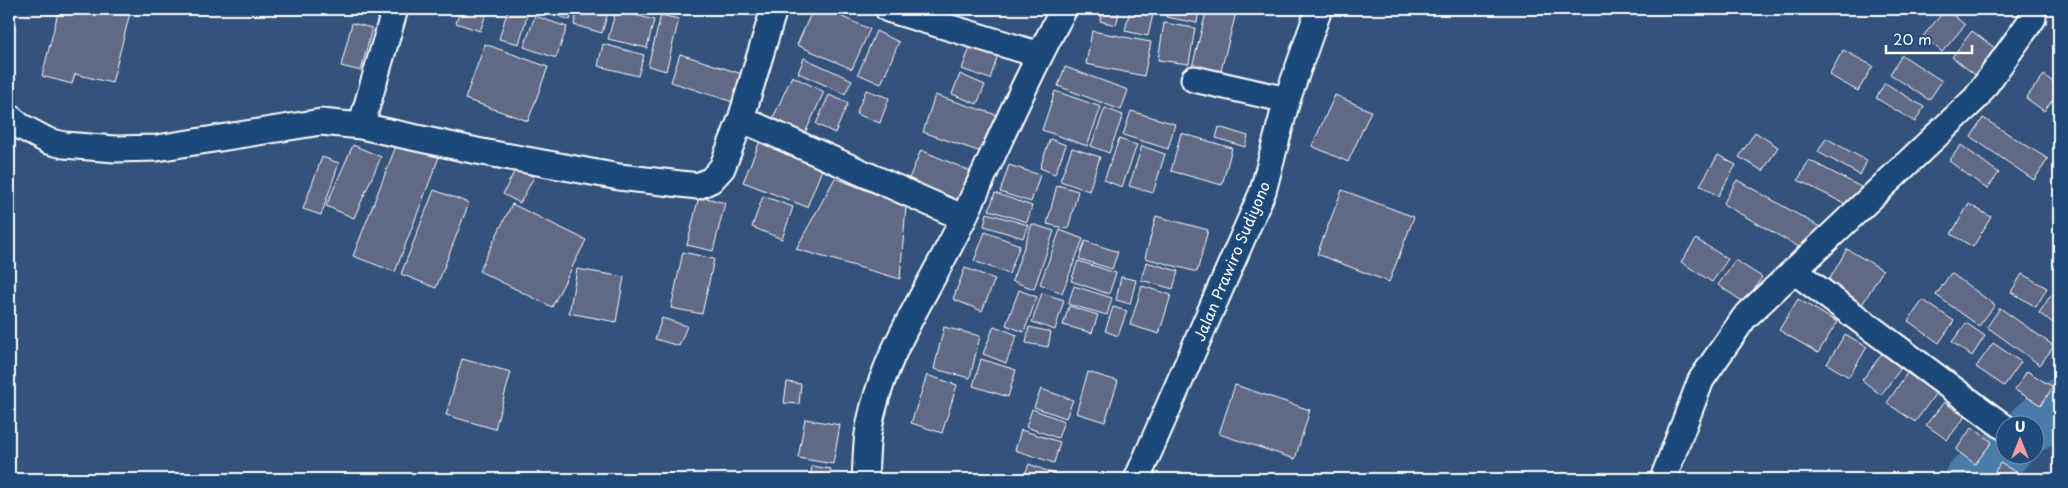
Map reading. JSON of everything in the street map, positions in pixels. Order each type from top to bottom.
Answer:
[{"type":"street","points":[[361,126],[394,9]]},
{"type":"street","points":[[9,117],[34,134],[56,143],[115,149],[157,148],[321,122],[361,126],[477,151],[619,177],[698,186],[712,180],[722,168],[741,119],[774,9]]},
{"type":"street","points":[[888,9],[1040,55]]},
{"type":"street","points":[[865,479],[868,434],[884,374],[913,313],[964,218],[1040,55],[1064,9]]},
{"type":"street","name":"Jalan Prawiro Sudiyono","points":[[1136,479],[1263,191],[1287,100],[1319,9]]},
{"type":"street","points":[[1663,479],[1701,380],[1744,318],[1976,98],[2033,18]]},
{"type":"street","points":[[1194,79],[1287,100]]},
{"type":"street","points":[[741,119],[964,218]]},
{"type":"street","points":[[1794,271],[1996,420]]},
{"type":"building","points":[[59,9],[131,9],[112,83],[75,74],[72,84],[42,76]]},
{"type":"building","points":[[461,9],[488,9],[480,31],[456,23]]},
{"type":"building","points":[[508,9],[529,9],[519,44],[499,39]]},
{"type":"building","points":[[539,9],[574,9],[570,20]]},
{"type":"building","points":[[578,9],[609,9],[602,33],[574,25]]},
{"type":"building","points":[[813,9],[824,9],[870,29],[852,69],[797,45]]},
{"type":"building","points":[[1103,9],[1120,9],[1116,25],[1100,21]]},
{"type":"building","points":[[1130,9],[1153,14],[1148,36],[1125,31]]},
{"type":"building","points":[[1167,9],[1199,9],[1197,23],[1166,17]]},
{"type":"building","points":[[1207,9],[1221,9],[1236,13],[1220,74],[1192,67]]},
{"type":"building","points":[[1946,9],[1965,25],[1942,52],[1923,36]]},
{"type":"building","points":[[616,10],[654,20],[647,48],[608,39]]},
{"type":"building","points":[[661,15],[679,19],[666,71],[648,66]]},
{"type":"building","points":[[535,16],[567,27],[556,58],[524,47]]},
{"type":"building","points":[[352,23],[372,28],[361,71],[341,66]]},
{"type":"building","points":[[1164,23],[1195,28],[1189,64],[1158,60]]},
{"type":"building","points":[[876,31],[899,42],[881,84],[858,74]]},
{"type":"building","points":[[1092,31],[1151,42],[1144,76],[1086,64]]},
{"type":"building","points":[[1972,31],[1999,51],[1979,78],[1952,57]]},
{"type":"building","points":[[972,42],[999,52],[990,79],[962,69]]},
{"type":"building","points":[[485,44],[548,67],[528,121],[465,99]]},
{"type":"building","points":[[603,44],[644,55],[638,76],[598,66]]},
{"type":"building","points":[[1843,50],[1873,66],[1858,91],[1829,75]]},
{"type":"building","points":[[680,54],[742,74],[733,102],[671,82]]},
{"type":"building","points":[[1902,55],[1942,81],[1929,100],[1890,74]]},
{"type":"building","points":[[804,58],[852,80],[845,94],[798,73]]},
{"type":"building","points":[[1065,67],[1128,90],[1121,110],[1058,86]]},
{"type":"building","points":[[960,74],[985,85],[977,104],[952,94]]},
{"type":"building","points":[[2044,75],[2059,87],[2059,92],[2044,111],[2026,98]]},
{"type":"building","points":[[792,76],[824,92],[805,133],[773,118]]},
{"type":"building","points":[[1885,83],[1924,107],[1915,122],[1876,98]]},
{"type":"building","points":[[866,90],[889,98],[880,123],[856,114]]},
{"type":"building","points":[[1055,91],[1101,107],[1087,146],[1042,130]]},
{"type":"building","points":[[829,95],[848,103],[835,133],[816,124]]},
{"type":"building","points":[[935,95],[997,115],[984,153],[923,132]]},
{"type":"building","points":[[1335,95],[1371,111],[1348,162],[1312,146]]},
{"type":"building","points":[[1105,108],[1123,115],[1109,153],[1091,146]]},
{"type":"building","points":[[1131,111],[1175,124],[1168,149],[1123,135]]},
{"type":"building","points":[[1983,118],[2048,159],[2034,180],[1971,137]]},
{"type":"building","points":[[1219,127],[1248,136],[1245,147],[1216,138]]},
{"type":"building","points":[[1755,132],[1778,147],[1763,171],[1739,157]]},
{"type":"building","points":[[1181,133],[1232,148],[1222,185],[1171,171]]},
{"type":"building","points":[[762,136],[825,162],[807,207],[743,182]]},
{"type":"building","points":[[1826,138],[1867,161],[1860,175],[1818,152]]},
{"type":"building","points":[[1050,139],[1066,145],[1055,174],[1040,168]]},
{"type":"building","points":[[1119,139],[1137,145],[1122,187],[1104,180]]},
{"type":"building","points":[[398,141],[439,157],[395,272],[353,256]]},
{"type":"building","points":[[353,145],[381,157],[354,218],[326,206]]},
{"type":"building","points":[[1961,145],[1999,173],[1987,189],[1949,161]]},
{"type":"building","points":[[1142,146],[1165,154],[1153,193],[1129,186]]},
{"type":"building","points":[[1072,148],[1100,157],[1089,191],[1060,181]]},
{"type":"building","points":[[921,150],[970,171],[957,202],[908,181]]},
{"type":"building","points":[[1718,155],[1736,165],[1718,196],[1700,185]]},
{"type":"building","points":[[322,157],[339,163],[321,215],[303,209]]},
{"type":"building","points":[[1809,160],[1861,187],[1851,207],[1798,180]]},
{"type":"building","points":[[1009,165],[1040,175],[1031,202],[1000,192]]},
{"type":"building","points":[[516,168],[534,177],[520,203],[503,194]]},
{"type":"building","points":[[835,178],[906,206],[900,279],[796,249]]},
{"type":"building","points":[[1737,180],[1820,227],[1806,251],[1723,204]]},
{"type":"building","points":[[1057,185],[1078,191],[1068,229],[1047,224]]},
{"type":"building","points":[[434,190],[469,203],[436,288],[401,274]]},
{"type":"building","points":[[1342,190],[1414,217],[1389,282],[1317,254]]},
{"type":"building","points":[[995,193],[1032,206],[1027,222],[989,210]]},
{"type":"building","points":[[699,196],[725,203],[713,251],[687,245]]},
{"type":"building","points":[[763,196],[793,207],[782,239],[752,227]]},
{"type":"building","points":[[512,204],[586,240],[552,307],[479,271]]},
{"type":"building","points":[[1969,204],[1991,217],[1973,247],[1951,234]]},
{"type":"building","points":[[987,213],[1028,225],[1023,238],[984,226]]},
{"type":"building","points":[[1156,216],[1208,230],[1197,272],[1145,258]]},
{"type":"building","points":[[1032,224],[1054,231],[1034,289],[1012,281]]},
{"type":"building","points":[[1060,230],[1083,239],[1062,293],[1040,284]]},
{"type":"building","points":[[985,232],[1020,245],[1009,274],[974,261]]},
{"type":"building","points":[[1696,239],[1728,259],[1712,282],[1681,262]]},
{"type":"building","points":[[1085,241],[1118,252],[1112,269],[1079,259]]},
{"type":"building","points":[[1847,249],[1883,270],[1860,308],[1825,287]]},
{"type":"building","points":[[683,252],[714,259],[702,314],[671,308]]},
{"type":"building","points":[[1735,260],[1762,277],[1745,303],[1718,285]]},
{"type":"building","points":[[1078,261],[1116,273],[1109,294],[1071,281]]},
{"type":"building","points":[[1146,262],[1178,271],[1173,289],[1141,280]]},
{"type":"building","points":[[965,268],[995,279],[982,311],[953,299]]},
{"type":"building","points":[[577,269],[624,277],[616,322],[569,313]]},
{"type":"building","points":[[1951,273],[1995,305],[1979,326],[1936,295]]},
{"type":"building","points":[[2022,274],[2047,288],[2036,307],[2011,292]]},
{"type":"building","points":[[1121,277],[1136,280],[1130,304],[1116,300]]},
{"type":"building","points":[[1074,286],[1112,298],[1107,315],[1068,304]]},
{"type":"building","points":[[1142,286],[1171,295],[1159,334],[1130,325]]},
{"type":"building","points":[[1019,290],[1037,297],[1024,332],[1006,325]]},
{"type":"building","points":[[1042,293],[1064,300],[1055,330],[1032,322]]},
{"type":"building","points":[[2051,295],[2059,301],[2059,321],[2056,325],[2039,313]]},
{"type":"building","points":[[1798,299],[1837,322],[1818,353],[1779,330]]},
{"type":"building","points":[[1923,300],[1954,321],[1939,343],[1908,321]]},
{"type":"building","points":[[1069,306],[1098,315],[1092,333],[1063,325]]},
{"type":"building","points":[[1113,307],[1127,311],[1118,336],[1105,331]]},
{"type":"building","points":[[2000,308],[2054,346],[2040,365],[1987,327]]},
{"type":"building","points":[[662,318],[687,326],[679,346],[655,339]]},
{"type":"building","points":[[1966,323],[1985,336],[1972,356],[1952,342]]},
{"type":"building","points":[[994,326],[1017,335],[1006,363],[983,354]]},
{"type":"building","points":[[944,327],[980,336],[970,378],[934,369]]},
{"type":"building","points":[[1029,327],[1051,332],[1048,347],[1026,343]]},
{"type":"building","points":[[1845,334],[1867,347],[1849,377],[1827,364]]},
{"type":"building","points":[[1993,343],[2021,362],[2004,386],[1976,367]]},
{"type":"building","points":[[1882,354],[1901,368],[1881,395],[1862,380]]},
{"type":"building","points":[[462,359],[511,372],[495,429],[446,415]]},
{"type":"building","points":[[981,359],[1016,370],[1008,397],[973,386]]},
{"type":"building","points":[[2027,371],[2053,387],[2041,405],[2015,390]]},
{"type":"building","points":[[1088,372],[1118,381],[1105,422],[1076,413]]},
{"type":"building","points":[[1907,373],[1936,393],[1915,422],[1887,403]]},
{"type":"building","points":[[927,375],[957,385],[942,433],[911,423]]},
{"type":"building","points":[[787,382],[801,384],[799,404],[784,403]]},
{"type":"building","points":[[1235,385],[1310,410],[1295,459],[1219,434]]},
{"type":"building","points":[[1041,389],[1073,400],[1066,418],[1034,407]]},
{"type":"building","points":[[1944,402],[1965,417],[1947,440],[1926,425]]},
{"type":"building","points":[[1032,409],[1064,421],[1058,438],[1026,427]]},
{"type":"building","points":[[805,419],[840,425],[833,464],[798,458]]},
{"type":"building","points":[[1972,427],[1992,442],[1975,464],[1956,450]]},
{"type":"building","points":[[1021,430],[1060,442],[1054,463],[1015,450]]},
{"type":"building","points":[[1029,464],[1067,479],[1023,479]]},
{"type":"building","points":[[812,466],[831,469],[829,479],[810,479]]},
{"type":"building","points":[[1998,466],[2005,466],[2025,477],[2023,479],[1992,477]]},
{"type":"waterway","points":[[2045,416],[2059,404]]},
{"type":"waterway","points":[[1971,479],[1996,458]]}]
